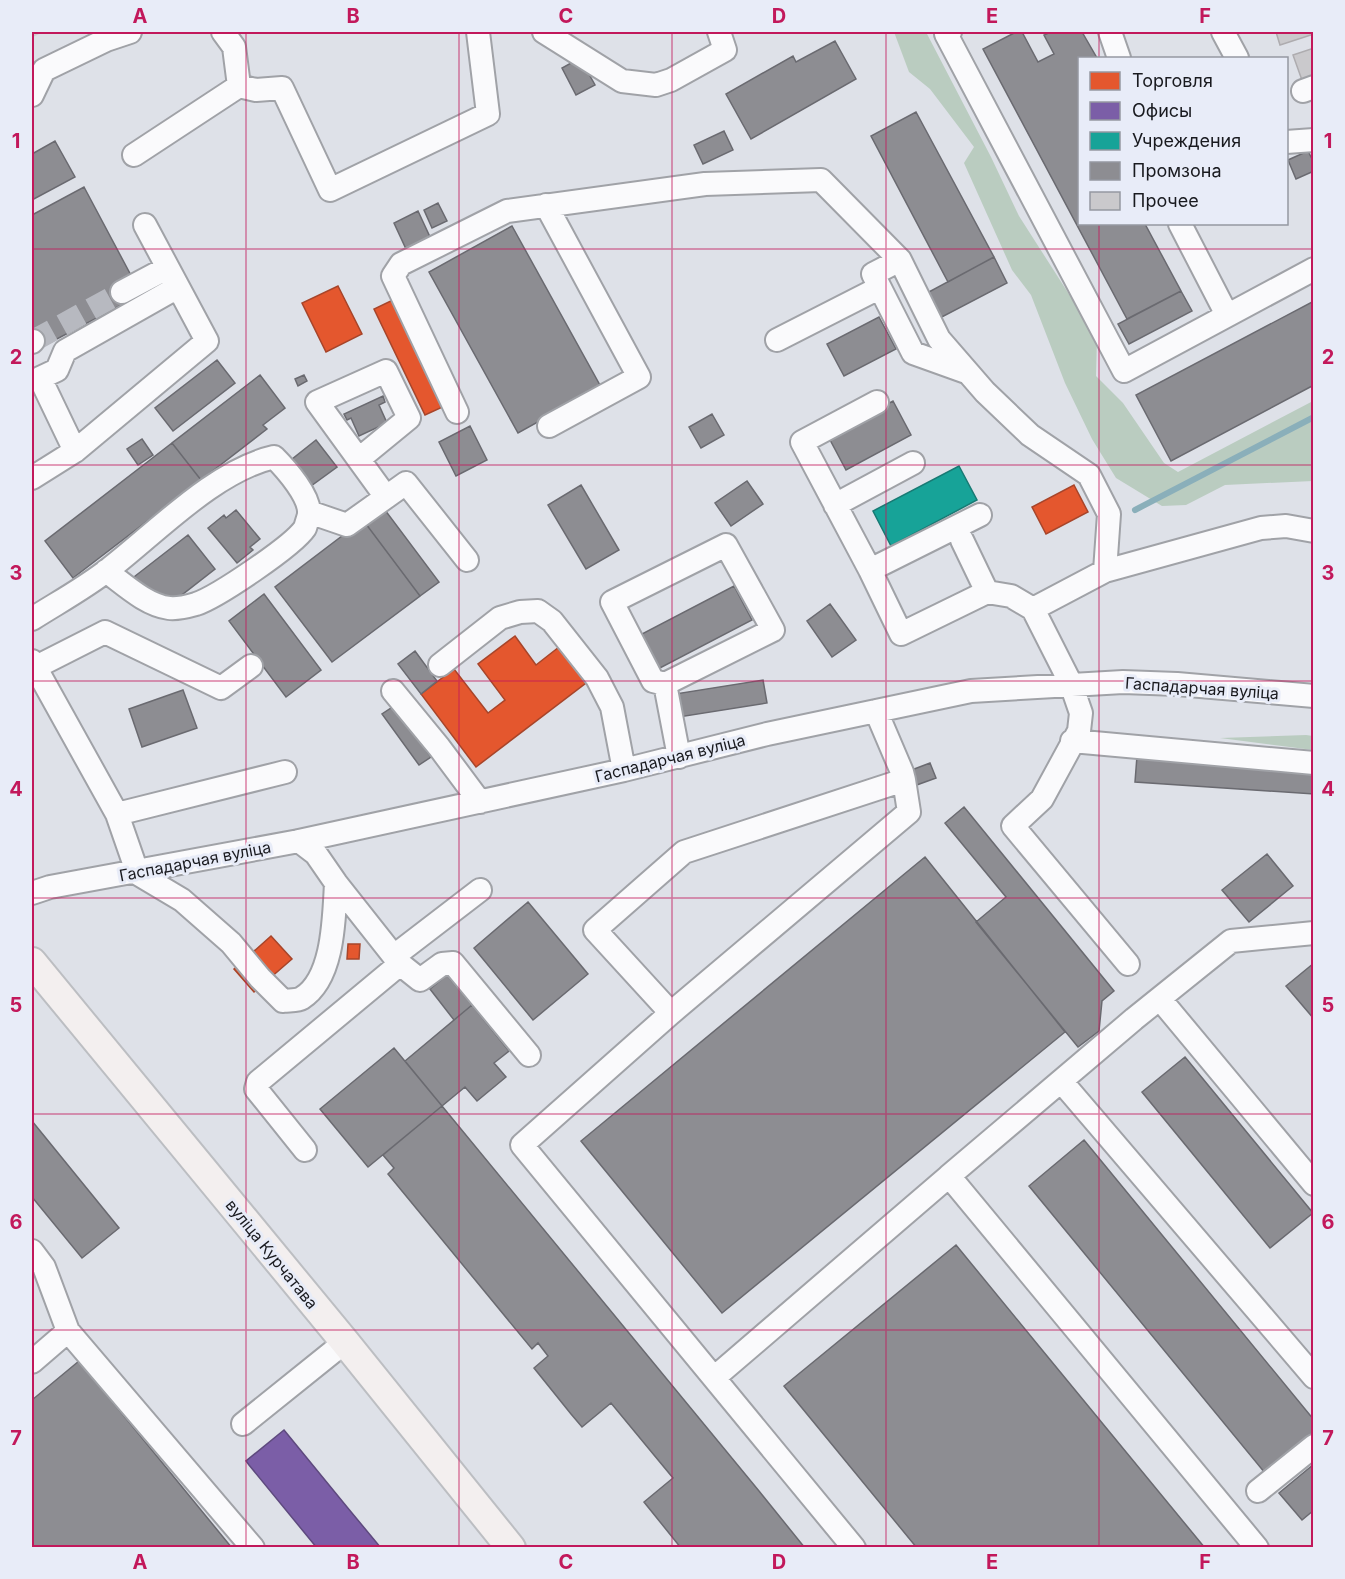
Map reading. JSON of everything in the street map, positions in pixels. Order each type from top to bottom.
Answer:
[{"type":"main road","name":"вуліца Курчатава","points":[[32,962],[345,1342],[511,1548]]},
{"type":"street","points":[[32,95],[44,70],[106,40],[130,32]]},
{"type":"street","points":[[223,32],[234,47],[239,86]]},
{"type":"street","points":[[134,155],[239,86],[256,90],[282,88],[330,190],[488,114],[478,32]]},
{"type":"street","points":[[544,32],[622,81],[656,85],[671,80],[725,50],[719,32]]},
{"type":"street","points":[[950,32],[946,34],[1124,370],[1314,269]]},
{"type":"street","points":[[1110,32],[1119,57]]},
{"type":"street","points":[[1223,32],[1236,57]]},
{"type":"street","points":[[1288,142],[1314,140]]},
{"type":"street","points":[[457,412],[393,276],[401,264],[507,211],[705,184],[821,180],[900,260],[939,339],[985,392],[1030,435],[1089,475],[1109,514],[1105,571]]},
{"type":"street","points":[[546,206],[639,377],[549,426]]},
{"type":"street","points":[[32,478],[75,451],[207,341],[145,225]]},
{"type":"street","points":[[1181,225],[1227,315]]},
{"type":"street","points":[[900,260],[873,274],[913,353],[968,372]]},
{"type":"street","points":[[122,292],[167,268]]},
{"type":"street","points":[[34,356],[57,370],[65,351],[178,287]]},
{"type":"street","points":[[777,340],[879,288]]},
{"type":"street","points":[[34,356],[75,451]]},
{"type":"street","points":[[877,402],[802,442],[901,634],[987,592],[1011,596],[1033,609],[1071,684],[1081,713],[1079,731],[1042,799],[1013,826],[1128,964]]},
{"type":"street","points":[[32,619],[106,571],[210,488],[254,462],[274,457],[285,468],[302,493],[309,512],[305,527],[279,552],[226,588],[196,604],[170,608],[147,600],[106,571]]},
{"type":"street","points":[[359,459],[386,497]]},
{"type":"street","points":[[835,505],[913,463]]},
{"type":"street","points":[[309,512],[347,525],[406,483],[467,560]]},
{"type":"street","points":[[870,570],[980,515]]},
{"type":"street","points":[[1033,609],[1105,571],[1261,528],[1286,526],[1314,531]]},
{"type":"street","points":[[962,540],[987,592]]},
{"type":"street","points":[[726,545],[773,630],[665,684],[653,681],[612,602],[726,545]]},
{"type":"street","points":[[440,665],[500,618],[520,612],[538,611],[552,621],[597,678],[612,707],[624,770]]},
{"type":"street","points":[[251,666],[221,688],[105,632],[34,664],[117,814],[135,872],[182,900],[231,943],[283,1001],[300,999],[317,985],[328,955],[336,883]]},
{"type":"street","name":"Гаспадарчая вуліца","points":[[32,893],[50,887],[298,841],[480,802],[679,757],[767,734],[971,691],[1123,682],[1177,684],[1314,696]]},
{"type":"street","points":[[665,684],[679,757]]},
{"type":"street","points":[[393,691],[480,802]]},
{"type":"street","points":[[854,1548],[522,1145],[671,1013],[909,812],[902,772],[876,711]]},
{"type":"street","points":[[1072,741],[1314,763]]},
{"type":"street","points":[[117,814],[285,772]]},
{"type":"street","points":[[671,1013],[595,930],[684,852],[904,780]]},
{"type":"street","points":[[298,841],[316,854],[397,960],[420,980],[442,964],[453,963],[529,1055]]},
{"type":"street","points":[[305,1150],[256,1089],[258,1082],[480,890]]},
{"type":"street","points":[[715,1377],[949,1176],[1232,941],[1314,933]]},
{"type":"street","points":[[1160,999],[1314,1184]]},
{"type":"street","points":[[1061,1082],[1314,1377]]},
{"type":"street","points":[[949,1176],[1257,1548]]},
{"type":"street","points":[[32,1251],[44,1267],[68,1331],[253,1548]]},
{"type":"street","points":[[32,1362],[68,1331]]},
{"type":"street","points":[[243,1424],[345,1342]]},
{"type":"street","points":[[1258,1491],[1314,1446]]},
{"type":"green space","points":[[894,32],[926,32],[1019,216],[1097,338],[1096,376],[1123,403],[1164,463],[1178,472],[1313,401],[1313,481],[1225,485],[1186,505],[1162,506],[1116,478],[1092,439],[1065,383],[1031,295],[1012,270],[964,163],[974,147],[930,89],[909,72]]},
{"type":"green space","points":[[1313,736],[1313,750],[1220,738]]},
{"type":"building: Торговля","points":[[338,286],[362,334],[326,352],[302,303]]},
{"type":"building: Торговля","points":[[397,298],[447,405],[425,415],[374,309]]},
{"type":"building: Торговля","points":[[1074,485],[1088,512],[1046,534],[1032,507]]},
{"type":"building: Торговля","points":[[515,636],[536,665],[559,647],[586,683],[476,767],[421,694],[454,669],[488,713],[505,700],[478,664]]},
{"type":"building: Торговля","points":[[271,936],[292,959],[254,992],[234,969]]},
{"type":"building: Торговля","points":[[348,944],[360,944],[359,959],[347,959]]},
{"type":"building: Офисы","points":[[284,1430],[381,1548],[317,1548],[246,1461]]},
{"type":"building: Учреждения","points":[[959,466],[977,500],[891,546],[873,511]]},
{"type":"building: Промзона","points":[[1016,32],[1022,32],[1038,62],[1054,54],[1044,35],[1051,32],[1082,32],[1096,57],[1078,57],[1078,225],[1146,225],[1181,291],[1127,319],[983,49]]},
{"type":"building: Промзона","points":[[835,41],[856,79],[751,139],[726,94],[793,56],[796,62]]},
{"type":"building: Промзона","points":[[580,58],[595,85],[576,95],[562,68]]},
{"type":"building: Промзона","points":[[916,112],[994,257],[948,282],[871,136]]},
{"type":"building: Промзона","points":[[724,131],[733,150],[703,164],[694,145]]},
{"type":"building: Промзона","points":[[55,141],[75,177],[32,200],[32,154]]},
{"type":"building: Промзона","points":[[1308,151],[1314,163],[1314,171],[1296,179],[1288,160]]},
{"type":"building: Промзона","points":[[84,187],[134,281],[127,302],[38,349],[32,337],[32,215]]},
{"type":"building: Промзона","points":[[438,203],[447,221],[432,228],[424,210]]},
{"type":"building: Промзона","points":[[418,211],[430,237],[406,249],[394,223]]},
{"type":"building: Промзона","points":[[512,226],[601,387],[518,433],[429,272]]},
{"type":"building: Промзона","points":[[994,257],[1007,283],[938,319],[925,294]]},
{"type":"building: Промзона","points":[[1181,291],[1192,311],[1129,344],[1118,324]]},
{"type":"building: Промзона","points":[[1314,301],[1314,385],[1171,461],[1136,395]]},
{"type":"building: Промзона","points":[[879,317],[896,349],[844,376],[827,344]]},
{"type":"building: Промзона","points":[[217,360],[235,383],[173,431],[155,408]]},
{"type":"building: Промзона","points":[[260,375],[285,408],[263,425],[267,429],[201,480],[172,443]]},
{"type":"building: Промзона","points":[[304,375],[307,381],[298,386],[295,379]]},
{"type":"building: Промзона","points":[[383,396],[385,402],[379,405],[387,423],[359,436],[351,418],[347,420],[344,414]]},
{"type":"building: Промзона","points":[[893,401],[911,435],[846,470],[828,436]]},
{"type":"building: Промзона","points":[[712,414],[724,435],[701,448],[689,427]]},
{"type":"building: Промзона","points":[[470,426],[487,460],[456,476],[439,442]]},
{"type":"building: Промзона","points":[[142,439],[153,455],[138,465],[127,449]]},
{"type":"building: Промзона","points":[[316,440],[337,467],[311,486],[291,460]]},
{"type":"building: Промзона","points":[[172,443],[201,480],[73,578],[45,541]]},
{"type":"building: Промзона","points":[[747,481],[763,504],[731,526],[715,503]]},
{"type":"building: Промзона","points":[[581,485],[619,550],[586,569],[548,505]]},
{"type":"building: Промзона","points":[[382,506],[439,582],[420,596],[363,520]]},
{"type":"building: Промзона","points":[[236,510],[260,539],[250,547],[253,550],[237,563],[208,528],[224,515],[226,518]]},
{"type":"building: Промзона","points":[[363,520],[420,596],[332,662],[275,587]]},
{"type":"building: Промзона","points":[[188,535],[215,569],[174,601],[130,580]]},
{"type":"building: Промзона","points":[[734,586],[752,620],[658,669],[640,635]]},
{"type":"building: Промзона","points":[[264,594],[321,670],[286,697],[229,621]]},
{"type":"building: Промзона","points":[[830,604],[856,640],[832,657],[807,621]]},
{"type":"building: Промзона","points":[[415,651],[437,681],[421,694],[398,664]]},
{"type":"building: Промзона","points":[[763,680],[767,703],[679,717],[675,694]]},
{"type":"building: Промзона","points":[[183,690],[197,728],[142,747],[129,709]]},
{"type":"building: Промзона","points":[[394,706],[431,757],[419,765],[382,714]]},
{"type":"building: Промзона","points":[[1137,756],[1314,768],[1314,794],[1135,782]]},
{"type":"building: Промзона","points":[[930,763],[936,778],[914,786],[909,771]]},
{"type":"building: Промзона","points":[[964,807],[1114,991],[1102,1001],[1099,1031],[1078,1047],[976,922],[1006,897],[945,823]]},
{"type":"building: Промзона","points":[[1267,854],[1293,886],[1249,922],[1222,890]]},
{"type":"building: Промзона","points":[[925,857],[1065,1032],[722,1313],[581,1141]]},
{"type":"building: Промзона","points":[[528,902],[588,974],[533,1020],[474,948]]},
{"type":"building: Промзона","points":[[1314,963],[1314,1019],[1286,986]]},
{"type":"building: Промзона","points":[[447,975],[472,1005],[454,1020],[430,989]]},
{"type":"building: Промзона","points":[[472,1005],[509,1051],[494,1063],[506,1077],[477,1101],[465,1087],[442,1106],[405,1061]]},
{"type":"building: Промзона","points":[[394,1048],[442,1106],[368,1167],[320,1109]]},
{"type":"building: Промзона","points":[[1185,1057],[1313,1213],[1270,1248],[1142,1092]]},
{"type":"building: Промзона","points":[[442,1106],[805,1548],[681,1548],[644,1502],[673,1478],[611,1403],[582,1427],[534,1368],[548,1356],[538,1343],[532,1349],[388,1174],[394,1168],[383,1155]]},
{"type":"building: Промзона","points":[[32,1121],[119,1228],[82,1258],[32,1197]]},
{"type":"building: Промзона","points":[[1084,1140],[1314,1420],[1314,1433],[1265,1473],[1029,1186]]},
{"type":"building: Промзона","points":[[956,1245],[1205,1548],[917,1548],[784,1386]]},
{"type":"building: Промзона","points":[[79,1361],[232,1548],[32,1548],[32,1400]]},
{"type":"building: Промзона","points":[[1314,1464],[1314,1510],[1302,1520],[1279,1493]]},
{"type":"building: Прочее","points":[[1276,32],[1314,32],[1314,34],[1280,45]]},
{"type":"building: Прочее","points":[[1314,48],[1314,79],[1303,83],[1293,55]]},
{"type":"waterway","points":[[1135,510],[1314,417]]},
{"type":"tunnel","points":[[33,341],[122,292]]},
{"type":"railway","points":[[32,35],[38,32]]}]
